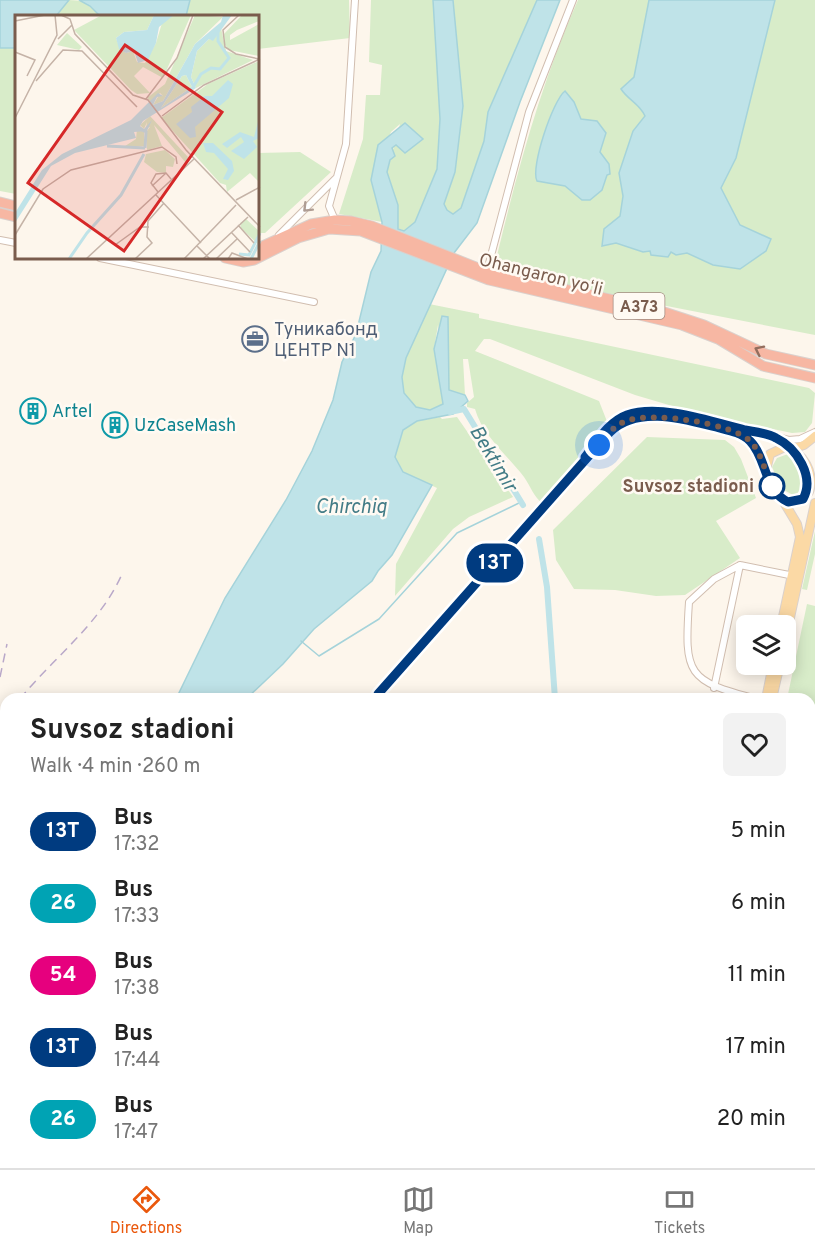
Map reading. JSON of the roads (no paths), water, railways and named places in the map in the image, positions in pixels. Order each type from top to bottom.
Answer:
[{"type":"highway","points":[[0,202],[15,206]]},
{"type":"highway","points":[[0,213],[15,217]]},
{"type":"highway","name":"Ohangaron yoʻli","points":[[260,247],[311,224],[335,220],[371,230],[528,291],[682,325],[718,339],[763,366],[815,378]]},
{"type":"highway","name":"Ohangaron yoʻli","points":[[260,257],[298,238],[329,229],[371,230]]},
{"type":"highway","name":"Ohangaron yoʻli","points":[[234,260],[243,262],[254,260]]},
{"type":"highway","name":"Ohangaron yoʻli","points":[[456,264],[510,279],[683,318],[731,336],[766,354],[815,365]]},
{"type":"main road","points":[[789,615],[800,531],[769,481],[766,460],[772,452],[780,448],[791,449],[804,445],[815,434]]},
{"type":"main road","points":[[784,615],[815,505],[813,480],[807,466],[791,449]]},
{"type":"main road","points":[[781,498],[790,502],[801,500],[809,492],[813,480]]},
{"type":"main road","points":[[767,693],[771,675]]},
{"type":"main road","points":[[773,693],[777,675]]},
{"type":"street","points":[[335,220],[330,206],[346,144],[355,0]]},
{"type":"street","points":[[488,267],[529,112],[573,0]]},
{"type":"street","points":[[278,237],[336,178]]},
{"type":"street","points":[[0,240],[15,243]]},
{"type":"street","points":[[110,260],[314,302]]},
{"type":"street","points":[[573,475],[612,424],[631,414],[671,413],[795,440],[815,434]]},
{"type":"street","points":[[379,693],[615,427],[626,420],[646,417],[681,419],[741,435],[756,449],[766,470]]},
{"type":"street","points":[[776,437],[791,449]]},
{"type":"street","points":[[714,688],[740,565]]},
{"type":"street","points":[[734,693],[714,688],[699,678],[688,657],[689,602],[714,579],[740,565],[795,577]]},
{"type":"water","points":[[0,0],[69,0],[57,15],[15,15],[15,48],[0,48]]},
{"type":"water","points":[[79,0],[190,0],[186,15],[99,15]]},
{"type":"water","name":"Chirchiq","points":[[433,0],[453,0],[463,106],[455,172],[444,204],[453,214],[461,208],[484,141],[488,112],[537,0],[560,0],[520,102],[477,223],[454,253],[406,358],[402,377],[404,393],[416,407],[430,410],[443,404],[434,349],[442,316],[448,317],[449,390],[465,395],[468,401],[453,414],[417,421],[403,430],[395,457],[403,472],[432,485],[392,555],[372,581],[314,629],[283,664],[252,693],[179,693],[225,598],[286,500],[312,451],[333,400],[342,362],[356,334],[371,272],[381,251],[382,222],[371,180],[378,145],[405,123],[423,139],[405,153],[396,145],[392,148],[395,156],[390,160],[387,172],[398,205],[398,229],[404,231],[415,222],[437,169],[440,119]]},
{"type":"water","points":[[649,0],[775,0],[736,158],[721,188],[740,225],[771,239],[766,251],[740,269],[713,265],[687,253],[676,255],[671,252],[668,257],[651,255],[650,251],[643,252],[616,243],[602,246],[604,229],[620,216],[623,196],[619,173],[633,131],[645,116],[621,89],[634,77]]},
{"type":"water","points":[[565,91],[574,102],[581,119],[597,121],[606,133],[600,152],[609,164],[610,174],[607,175],[602,190],[590,200],[582,200],[565,186],[537,181],[537,163],[544,134],[555,107]]},
{"type":"waterway","name":"Bektimir","points":[[450,412],[464,409],[523,505]]},
{"type":"waterway","points":[[301,641],[319,656],[379,619],[457,533],[521,502]]},
{"type":"waterway","name":"Bektimir","points":[[539,539],[547,587],[555,693]]},
{"type":"railway","points":[[25,693],[102,609],[122,574]]},
{"type":"railway","points":[[0,677],[7,644]]},
{"type":"place","name":"Туникабонд ЦЕНТР N1","points":[[255,339]]},
{"type":"place","name":"Artel","points":[[33,411]]},
{"type":"place","name":"UzCaseMash","points":[[115,425]]},
{"type":"place","name":"Suvsoz stadioni","points":[[772,486]]}]
